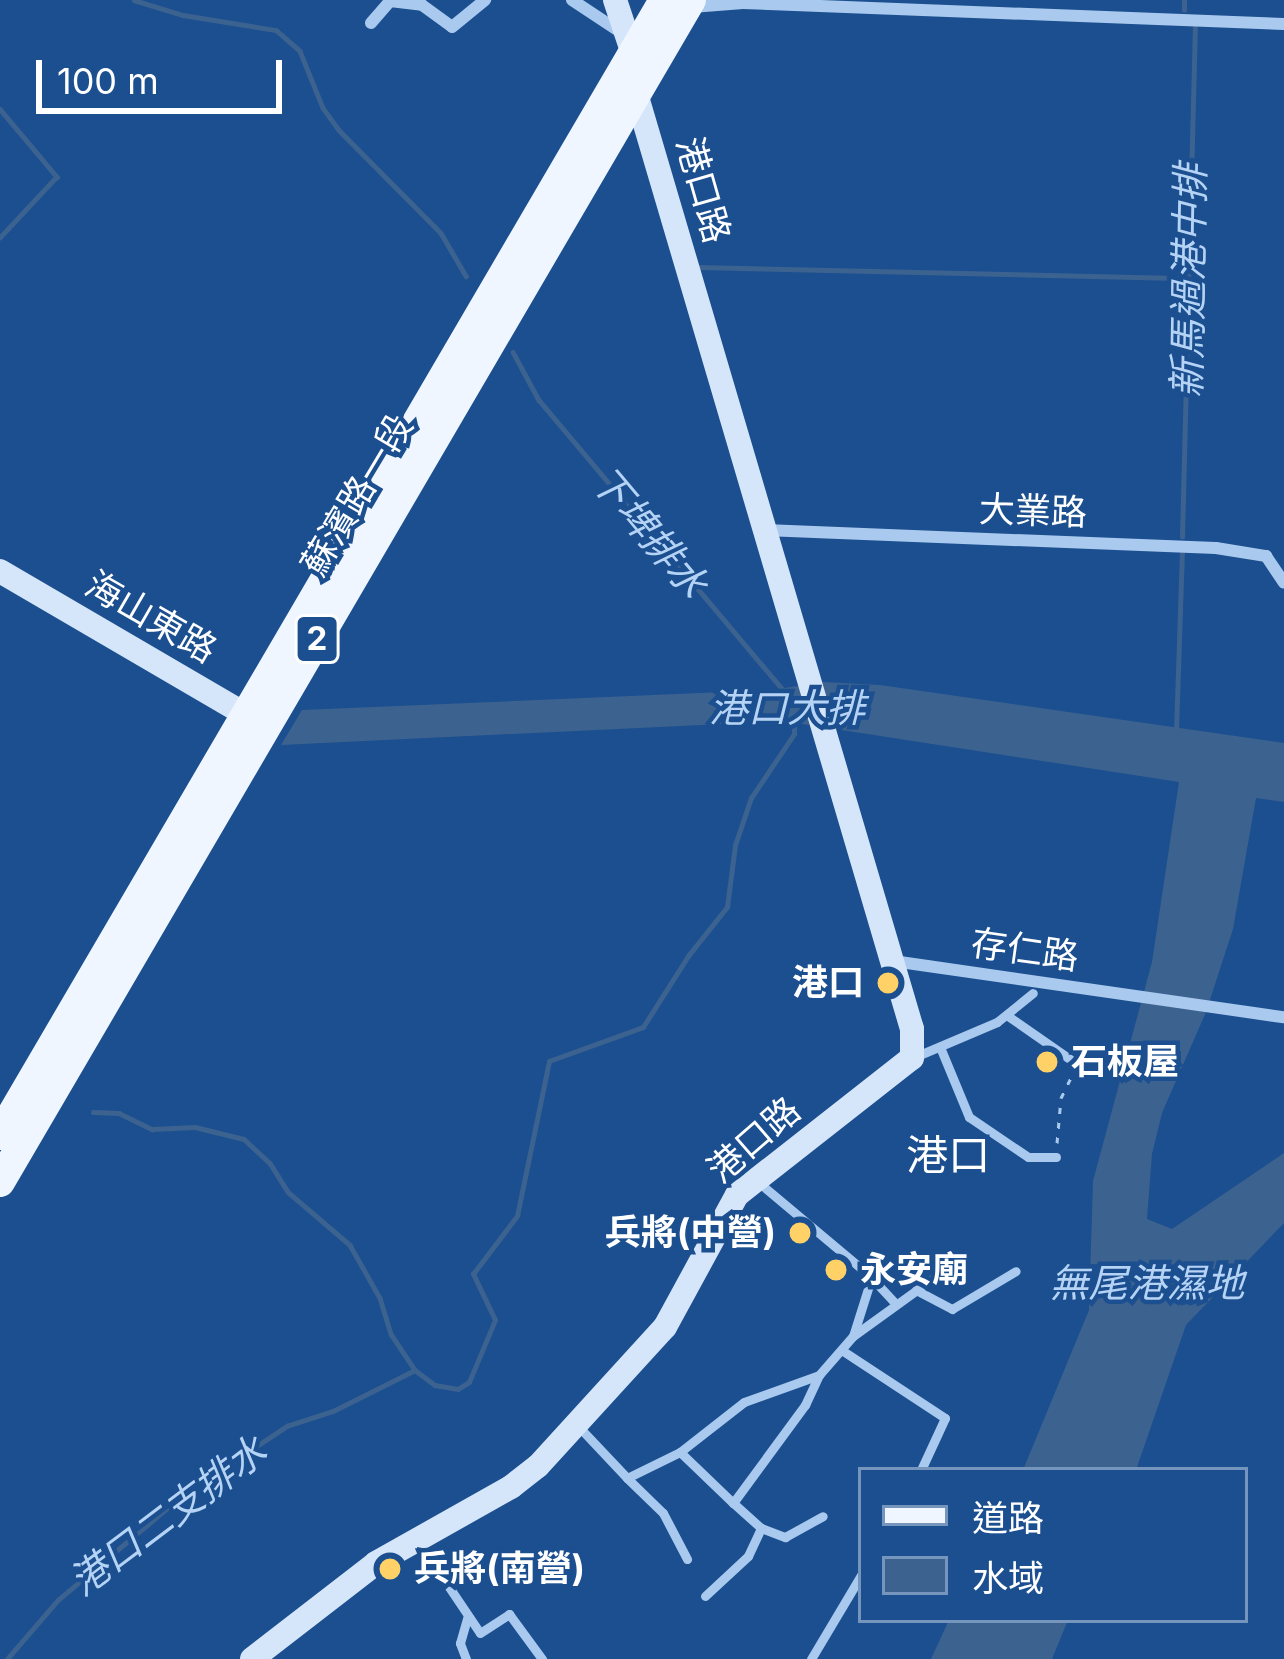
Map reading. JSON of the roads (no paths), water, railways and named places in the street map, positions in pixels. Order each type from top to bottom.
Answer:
[{"type":"main road","name":"2","points":[[633,54],[681,2]]},
{"type":"main road","name":"2","points":[[638,97],[681,2]]},
{"type":"main road","name":"蘇濱路一段","points":[[432,422],[633,54]]},
{"type":"main road","name":"蘇濱路一段","points":[[0,1135],[432,422],[638,97]]},
{"type":"main road","name":"蘇濱路一段","points":[[0,1183],[254,719]]},
{"type":"street","points":[[371,23],[390,2],[422,5],[452,27],[485,0]]},
{"type":"street","points":[[572,0],[611,21],[633,54]]},
{"type":"street","name":"港口路","points":[[615,0],[633,54],[638,97],[892,961]]},
{"type":"street","points":[[681,2],[1284,23]]},
{"type":"street","name":"大業路","points":[[765,530],[1216,548],[1266,556],[1284,583]]},
{"type":"street","name":"海山東路","points":[[0,571],[254,719]]},
{"type":"street","points":[[892,961],[912,1029],[912,1058]]},
{"type":"street","name":"存仁路","points":[[892,961],[1037,988],[1284,1018]]},
{"type":"street","name":"港口路","points":[[252,1659],[321,1602],[417,1539],[511,1487],[579,1427],[665,1327],[726,1208],[912,1058]]},
{"type":"lane","points":[[912,1058],[1008,1016],[1037,988]]},
{"type":"lane","points":[[1008,1016],[1071,1060]]},
{"type":"lane","points":[[940,1047],[969,1117],[1028,1157],[1056,1157]]},
{"type":"lane","points":[[755,1180],[896,1304]]},
{"type":"lane","points":[[853,1336],[953,1264]]},
{"type":"lane","points":[[916,1290],[952,1309],[1016,1271]]},
{"type":"lane","points":[[733,1503],[806,1405],[819,1375],[853,1336],[871,1279]]},
{"type":"lane","points":[[843,1352],[945,1418],[922,1467]]},
{"type":"lane","points":[[627,1478],[680,1452],[744,1402],[819,1375]]},
{"type":"lane","points":[[579,1427],[663,1513],[687,1559]]},
{"type":"lane","points":[[680,1452],[761,1528],[785,1537],[824,1516]]},
{"type":"lane","points":[[705,1596],[748,1556],[761,1528]]},
{"type":"lane","points":[[417,1539],[480,1633]]},
{"type":"lane","points":[[811,1659],[858,1581]]},
{"type":"lane","points":[[460,1642],[509,1614],[542,1659]]},
{"type":"lane","points":[[466,1659],[460,1642],[467,1618]]},
{"type":"water","points":[[823,682],[880,685],[1284,743],[1284,802],[1256,798],[1233,929],[1206,1012],[1162,1113],[1152,1154],[1147,1219],[1172,1229],[1284,1153],[1284,1223],[1186,1325],[1137,1467],[1024,1467],[1089,1310],[1093,1181],[1152,962],[1179,782],[783,721],[281,745],[302,710],[772,690]]},
{"type":"water","points":[[948,1623],[1067,1623],[1052,1659],[931,1659]]},
{"type":"waterway","name":"下埤排水","points":[[134,0],[183,15],[276,30],[300,51],[323,108],[338,129],[441,233],[466,276]]},
{"type":"waterway","name":"新馬過港中排","points":[[1184,0],[1184,10]]},
{"type":"waterway","name":"新馬過港中排","points":[[1182,537],[1195,24]]},
{"type":"waterway","points":[[0,109],[57,177],[0,238]]},
{"type":"waterway","points":[[697,267],[1189,278]]},
{"type":"waterway","name":"下埤排水","points":[[513,352],[539,400],[782,689]]},
{"type":"waterway","name":"新馬過港中排","points":[[1176,731],[1182,551]]},
{"type":"waterway","name":"港口大排","points":[[93,1112],[119,1113],[152,1129],[195,1127],[244,1139],[270,1163],[288,1192],[350,1245],[380,1298],[391,1334],[415,1370],[435,1385],[458,1389],[469,1382],[495,1320],[473,1274],[517,1216],[549,1061],[643,1027],[688,956],[727,907],[735,845],[751,798],[794,734],[794,720]]},
{"type":"waterway","name":"港口二支排水","points":[[7,1659],[58,1600],[185,1493],[287,1426],[333,1411],[413,1371]]},
{"type":"place","name":"港口","points":[[888,983]]},
{"type":"place","name":"石板屋","points":[[1047,1062]]},
{"type":"place","name":"兵將(中營)","points":[[800,1233]]},
{"type":"place","name":"永安廟","points":[[836,1270]]},
{"type":"place","name":"兵將(南營)","points":[[390,1569]]},
{"type":"district","name":"港口","points":[[948,1155]]},
{"type":"water label","name":"無尾港濕地","points":[[1147,1283]]}]
